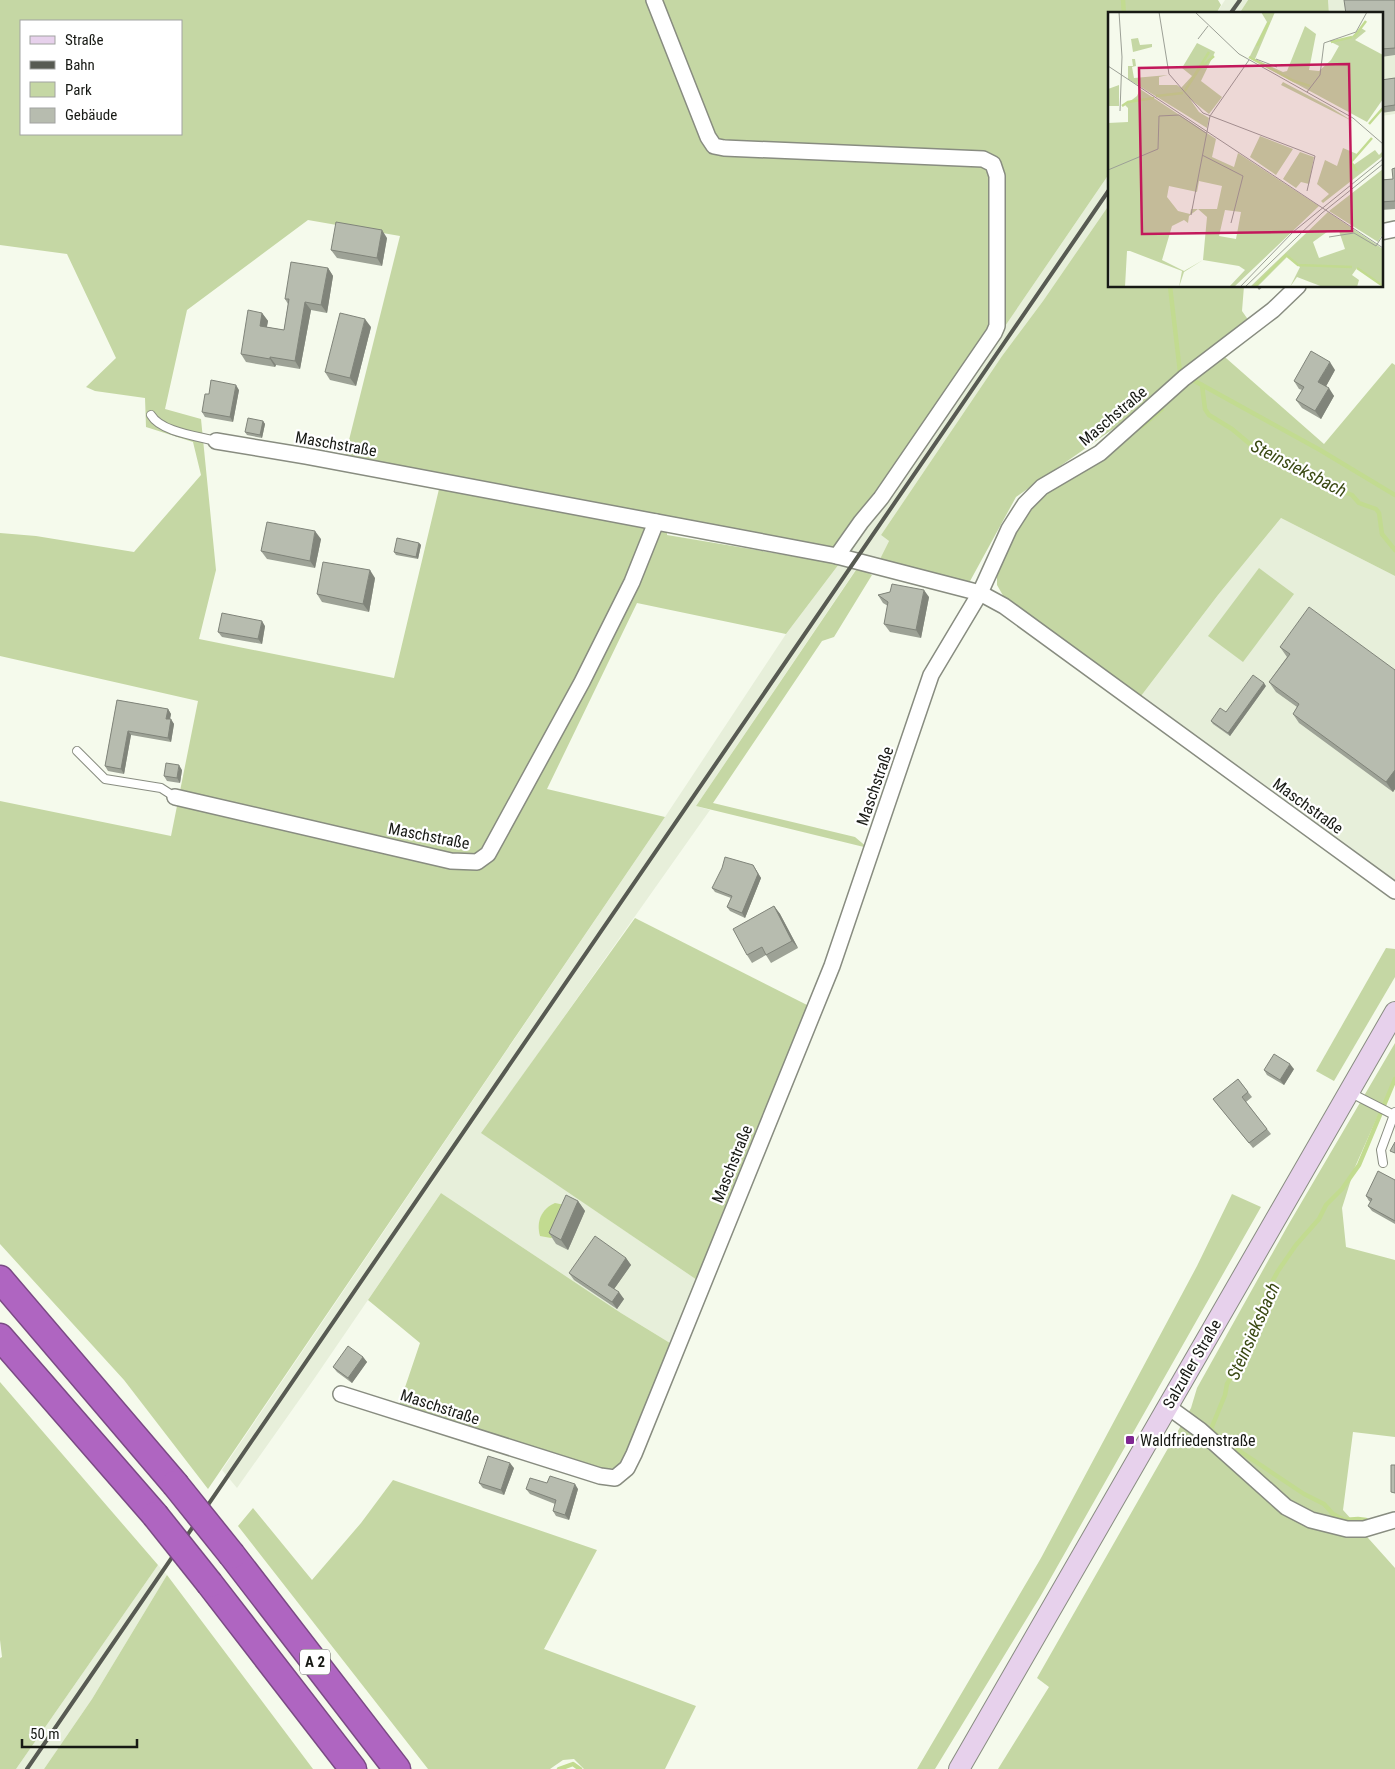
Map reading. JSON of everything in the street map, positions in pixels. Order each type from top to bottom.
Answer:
[{"type":"highway","name":"A 2","points":[[0,1279],[175,1484],[397,1769]]},
{"type":"highway","name":"A 2","points":[[0,1337],[155,1514],[353,1769]]},
{"type":"main road","name":"Salzufler Straße","points":[[959,1769],[1395,1012]]},
{"type":"street","points":[[654,0],[708,137],[714,146],[983,160],[993,164],[996,176],[997,326],[881,498],[837,556]]},
{"type":"street","points":[[1382,232],[1395,229]]},
{"type":"street","name":"Maschstraße","points":[[341,1394],[600,1476],[615,1478],[627,1468],[832,966],[931,675],[980,593],[1009,529],[1025,504],[1042,487],[1100,452],[1189,374],[1273,310],[1296,288]]},
{"type":"street","name":"Maschstraße","points":[[216,440],[837,556],[980,593],[1004,606],[1395,891]]},
{"type":"street","name":"Maschstraße","points":[[175,797],[451,861],[477,862],[488,854],[582,682],[632,582],[656,522]]},
{"type":"street","points":[[1168,1406],[1200,1430],[1286,1507],[1311,1520],[1347,1530],[1364,1529],[1395,1520]]},
{"type":"lane","points":[[151,415],[161,425],[178,432],[216,440]]},
{"type":"lane","points":[[77,751],[105,779],[161,788],[175,797]]},
{"type":"lane","points":[[1348,1092],[1381,1109],[1394,1113],[1381,1150],[1383,1163]]},
{"type":"shaded area","points":[[1225,0],[1248,0],[1240,12],[1217,12]]},
{"type":"shaded area","points":[[1328,0],[1395,0],[1395,114],[1382,116],[1382,12],[1329,12]]},
{"type":"shaded area","points":[[1108,175],[1108,206],[1043,301],[1002,356],[881,535],[889,541],[878,563],[863,559],[696,806],[710,810],[482,1133],[697,1280],[670,1343],[621,1313],[441,1193],[237,1488],[222,1470],[665,817],[786,634],[839,564],[850,553]]},
{"type":"shaded area","points":[[1281,518],[1395,576],[1395,885],[1141,696],[1218,595]]},
{"type":"shaded area","points":[[555,1203],[570,1206],[554,1237],[540,1236],[539,1221],[541,1216],[546,1209]]},
{"type":"shaded area","points":[[158,1565],[167,1575],[92,1699],[44,1769],[16,1769]]},
{"type":"green space","points":[[0,0],[1218,0],[1221,5],[1217,12],[1108,12],[1108,175],[850,553],[667,519],[667,535],[839,564],[786,634],[637,603],[547,789],[665,817],[208,1489],[124,1380],[0,1244],[0,801],[171,836],[198,701],[0,656],[0,533],[36,536],[134,552],[201,475],[193,442],[146,427],[145,398],[95,391],[86,387],[116,358],[67,254],[0,245]],"holes":[[[308,220],[400,236],[342,468],[439,489],[394,678],[199,639],[216,570],[201,419],[165,409],[187,310]]]},
{"type":"green space","points":[[1248,0],[1328,0],[1329,12],[1240,12]]},
{"type":"green space","points":[[1108,206],[1108,288],[1244,288],[1242,311],[1249,321],[1218,351],[1324,444],[1392,363],[1395,365],[1395,576],[1281,518],[1218,595],[1141,696],[1005,599],[997,585],[997,564],[1018,523],[1040,494],[1104,455],[1126,420],[1016,497],[969,583],[878,563],[889,541],[881,535],[1002,356],[1043,301]]},
{"type":"green space","points":[[858,567],[872,575],[834,637],[822,641],[713,803],[855,837],[868,848],[696,806]]},
{"type":"green space","points":[[1259,568],[1294,594],[1243,662],[1208,636]]},
{"type":"green space","points":[[635,918],[811,1007],[697,1280],[481,1133]]},
{"type":"green space","points":[[1386,948],[1395,949],[1395,977],[1334,1081],[1316,1071]]},
{"type":"green space","points":[[1395,1043],[1395,1077],[1355,1167],[1342,1208],[1346,1247],[1395,1260],[1395,1437],[1353,1432],[1343,1510],[1395,1568],[1395,1769],[998,1769],[1049,1687],[1037,1678],[1191,1408],[1197,1388],[1287,1227]]},
{"type":"green space","points":[[441,1193],[621,1313],[670,1343],[654,1388],[624,1460],[615,1468],[601,1471],[398,1408],[420,1343],[368,1300]]},
{"type":"green space","points":[[1232,1194],[1261,1207],[1040,1597],[935,1769],[917,1769],[1041,1558],[1197,1266]]},
{"type":"green space","points":[[0,1382],[158,1565],[16,1769],[0,1769],[0,1658],[2,1657],[0,1640]]},
{"type":"green space","points":[[393,1480],[597,1550],[544,1649],[696,1706],[665,1769],[584,1769],[574,1759],[563,1760],[550,1769],[428,1769],[238,1526],[253,1508],[312,1580],[361,1523]]},
{"type":"green space","points":[[167,1575],[313,1769],[44,1769],[92,1699]]},
{"type":"building","points":[[1344,0],[1395,0],[1395,48],[1382,49],[1382,12],[1346,12]]},
{"type":"building","points":[[1395,78],[1395,105],[1382,107],[1382,80]]},
{"type":"building","points":[[1395,168],[1395,201],[1382,202],[1382,180],[1393,179],[1392,169]]},
{"type":"building","points":[[336,222],[382,230],[377,258],[331,250]]},
{"type":"building","points":[[291,262],[328,268],[321,305],[305,302],[295,361],[241,354],[248,310],[262,313],[260,326],[284,330],[289,299],[285,299]]},
{"type":"building","points":[[340,313],[365,319],[350,378],[325,372]]},
{"type":"building","points":[[1311,351],[1330,362],[1318,382],[1329,388],[1315,411],[1296,400],[1304,387],[1294,381]]},
{"type":"building","points":[[211,380],[236,385],[230,417],[202,412],[205,394],[209,394]]},
{"type":"building","points":[[248,418],[263,421],[260,435],[245,432]]},
{"type":"building","points":[[267,522],[315,531],[310,561],[261,551]]},
{"type":"building","points":[[397,538],[419,543],[416,557],[394,552]]},
{"type":"building","points":[[323,562],[370,570],[363,604],[317,594]]},
{"type":"building","points":[[892,584],[924,590],[916,630],[884,624],[888,602],[878,595],[890,592]]},
{"type":"building","points":[[1309,607],[1395,670],[1395,770],[1386,782],[1293,714],[1299,704],[1269,682],[1290,654],[1280,647]]},
{"type":"building","points":[[222,613],[262,621],[258,639],[218,632]]},
{"type":"building","points":[[1253,675],[1264,683],[1228,733],[1211,721],[1220,708],[1226,712]]},
{"type":"building","points":[[117,700],[168,709],[166,719],[171,719],[168,738],[128,731],[121,769],[105,766]]},
{"type":"building","points":[[166,763],[179,765],[177,778],[164,776]]},
{"type":"building","points":[[725,857],[753,865],[758,874],[742,913],[727,907],[732,896],[712,888]]},
{"type":"building","points":[[774,906],[792,941],[766,955],[762,947],[747,955],[733,929]]},
{"type":"building","points":[[1274,1054],[1290,1064],[1280,1080],[1264,1070]]},
{"type":"building","points":[[1238,1079],[1248,1092],[1242,1097],[1267,1129],[1249,1143],[1213,1099]]},
{"type":"building","points":[[1395,1142],[1395,1153],[1390,1151]]},
{"type":"building","points":[[1378,1171],[1395,1180],[1395,1221],[1368,1206],[1372,1199],[1366,1196]]},
{"type":"building","points":[[566,1195],[578,1201],[561,1240],[549,1233]]},
{"type":"building","points":[[595,1236],[626,1258],[608,1285],[619,1292],[612,1302],[569,1273]]},
{"type":"building","points":[[348,1346],[363,1357],[348,1378],[333,1367]]},
{"type":"building","points":[[488,1456],[510,1463],[501,1490],[479,1483]]},
{"type":"building","points":[[1391,1465],[1395,1465],[1395,1493],[1391,1492]]},
{"type":"building","points":[[550,1476],[575,1484],[565,1515],[553,1511],[556,1500],[526,1489],[530,1478],[547,1483]]},
{"type":"waterway","name":"Steinsieksbach","points":[[1123,0],[1124,12]]},
{"type":"waterway","name":"Steinsieksbach","points":[[1170,288],[1180,372]]},
{"type":"waterway","name":"Steinsieksbach","points":[[1191,379],[1202,385],[1205,409],[1209,415],[1232,429],[1257,450],[1285,458],[1309,475],[1319,477],[1334,488],[1352,495],[1359,503],[1376,509],[1379,513],[1382,534],[1395,550]]},
{"type":"waterway","name":"Steinsieksbach","points":[[1202,385],[1320,450],[1395,495]]},
{"type":"waterway","points":[[1142,426],[1162,409]]},
{"type":"waterway","name":"Steinsieksbach","points":[[1366,1520],[1344,1520],[1333,1514],[1324,1504],[1304,1494],[1220,1438],[1211,1429],[1225,1395],[1227,1384],[1236,1369],[1240,1354],[1264,1297],[1278,1271],[1296,1245],[1319,1219],[1326,1205],[1342,1189],[1359,1165],[1395,1079]]},
{"type":"waterway","points":[[559,1769],[573,1764],[580,1769]]},
{"type":"railway","points":[[1231,12],[1240,0]]},
{"type":"railway","points":[[27,1769],[1108,191]]},
{"type":"place","name":"Waldfriedenstraße","points":[[1130,1440]]}]
